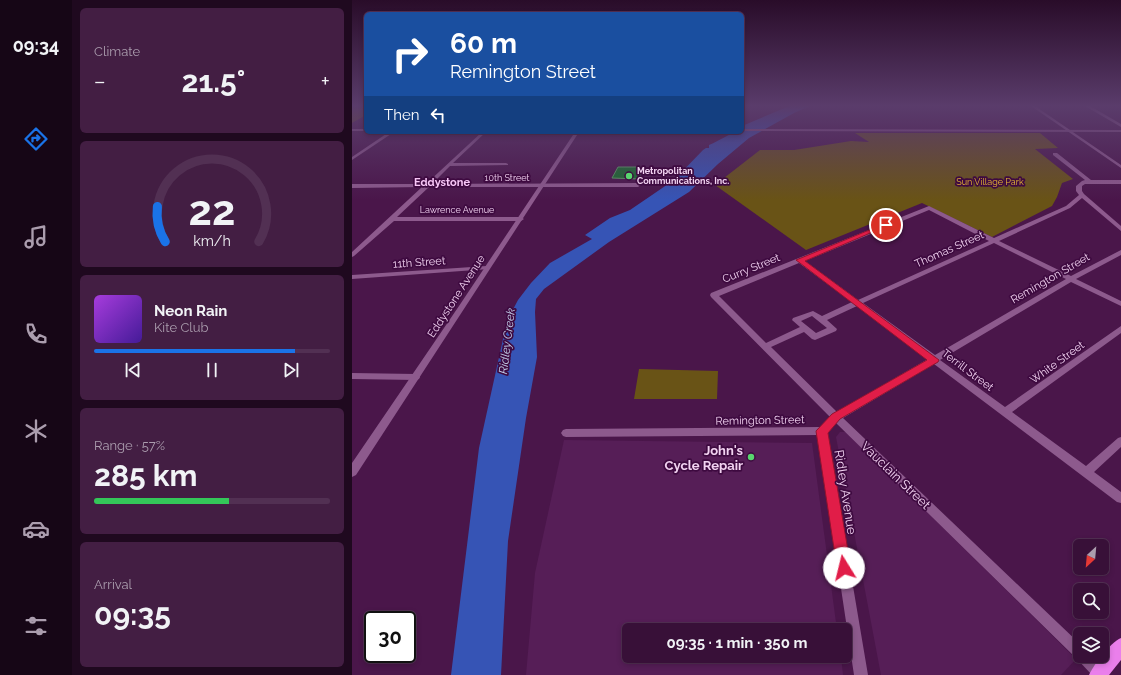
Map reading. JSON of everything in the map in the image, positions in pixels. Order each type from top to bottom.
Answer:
[{"type":"main road","points":[[1100,674],[1121,647]]},
{"type":"street","points":[[352,159],[384,138]]},
{"type":"street","points":[[352,255],[392,220],[478,138]]},
{"type":"street","name":"Eddystone Avenue","points":[[352,472],[416,377],[486,268],[521,219],[573,138]]},
{"type":"street","points":[[1078,138],[1121,167]]},
{"type":"street","points":[[1055,154],[1090,182]]},
{"type":"street","points":[[450,165],[506,164]]},
{"type":"street","points":[[1121,182],[1084,182],[1079,186],[1079,191],[1082,195],[1121,229]]},
{"type":"street","name":"10th Street","points":[[352,186],[638,185]]},
{"type":"street","name":"Thomas Street","points":[[822,319],[1068,207],[1082,195]]},
{"type":"street","name":"Curry Street","points":[[714,295],[929,208],[994,241]]},
{"type":"street","name":"Lawrence Avenue","points":[[392,220],[521,219]]},
{"type":"street","points":[[994,241],[1121,304]]},
{"type":"street","name":"Remington Street","points":[[566,433],[822,431],[836,416],[1071,279],[1121,252]]},
{"type":"street","name":"Terrill Street","points":[[800,260],[1121,498]]},
{"type":"street","name":"11th Street","points":[[352,277],[486,268]]},
{"type":"street","name":"Vauclain Street","points":[[714,295],[1073,646]]},
{"type":"street","points":[[813,312],[833,328],[815,337],[805,328],[796,320],[813,312]]},
{"type":"street","points":[[766,346],[805,328]]},
{"type":"street","name":"White Street","points":[[1005,412],[1121,329]]},
{"type":"street","points":[[352,376],[416,377]]},
{"type":"street","name":"Ridley Avenue","points":[[822,431],[861,675]]},
{"type":"street","points":[[1086,472],[1121,441]]},
{"type":"street","points":[[1090,663],[1100,674]]},
{"type":"shaded area","points":[[840,432],[846,432],[1073,656],[1073,662],[1061,675],[881,675],[836,437]]},
{"type":"shaded area","points":[[564,440],[812,443],[836,623],[622,623],[622,663],[842,663],[843,675],[526,675],[535,573]]},
{"type":"green space","name":"Sun Village Park","points":[[862,138],[1045,138],[1058,148],[1035,149],[1073,179],[1062,183],[1052,206],[992,237],[922,203],[806,250],[715,185],[760,150],[794,150],[851,141],[869,142]]},
{"type":"green space","points":[[639,369],[718,371],[717,399],[634,399]]},
{"type":"water","name":"Ridley Creek","points":[[724,138],[750,138],[718,164],[689,192],[609,242],[544,289],[536,299],[535,312],[537,357],[526,418],[508,541],[501,675],[451,675],[479,448],[507,321],[518,300],[531,283],[550,263],[592,239],[585,235],[610,218],[630,210],[674,180],[703,150],[709,148],[709,145]]},
{"type":"building","name":"Metropolitan Communications, Inc.","points":[[618,167],[644,167],[639,179],[612,178]]},
{"type":"place","name":"Metropolitan Communications, Inc.","points":[[629,176]]},
{"type":"place","name":"John's Cycle Repair","points":[[751,457]]},
{"type":"district","name":"Eddystone","points":[[442,182]]},
{"type":"route","points":[[844,568],[822,431],[836,416],[934,360],[800,260],[886,225]]}]
